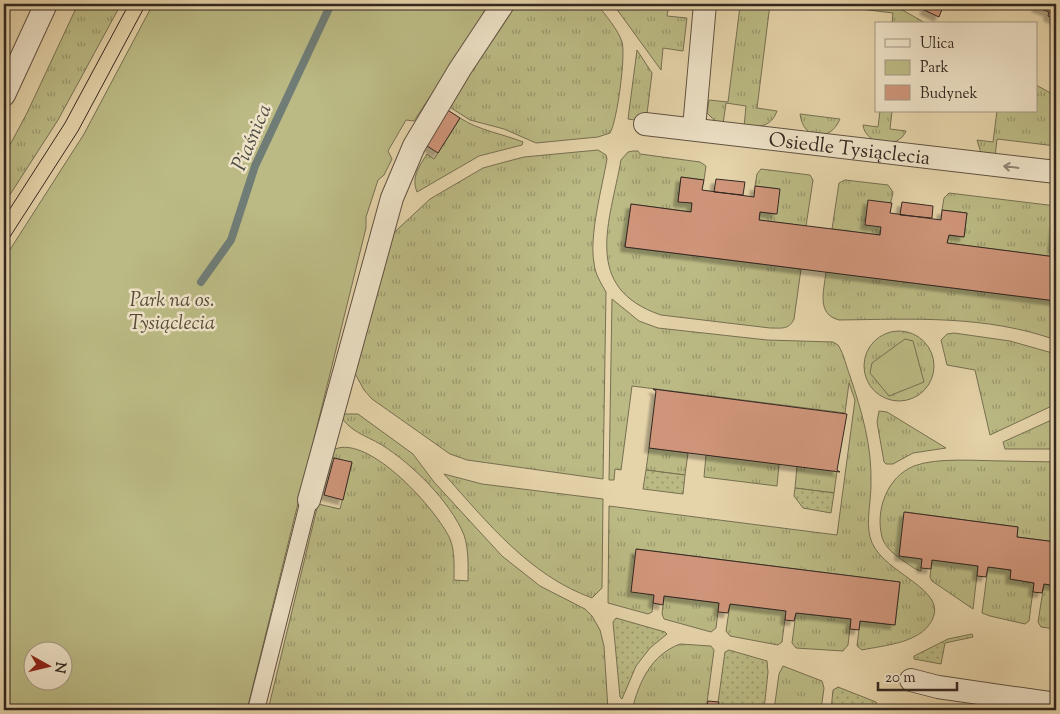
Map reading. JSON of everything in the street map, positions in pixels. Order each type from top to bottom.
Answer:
[{"type":"street","points":[[4,95],[46,4]]},
{"type":"street","points":[[256,710],[309,500],[392,198],[414,146],[460,69],[503,4]]},
{"type":"street","points":[[694,128],[705,4]]},
{"type":"street","name":"Osiedle Tysiąclecia","points":[[644,124],[694,128],[1056,172]]},
{"type":"street","points":[[911,680],[938,688],[1056,704]]},
{"type":"green space","points":[[78,4],[121,4],[58,120],[4,204],[4,156],[27,113]]},
{"type":"green space","name":"Park na os. Tysiąclecia","points":[[153,4],[491,4],[414,121],[406,120],[388,151],[392,159],[384,175],[378,180],[366,217],[366,228],[247,710],[4,710],[4,259],[84,134]]},
{"type":"green space","points":[[515,4],[597,4],[611,22],[622,42],[623,60],[618,103],[610,133],[598,137],[536,143],[504,129],[470,120],[448,106]]},
{"type":"green space","points":[[613,4],[669,4],[667,16],[687,18],[683,51],[663,48],[661,70]]},
{"type":"green space","points":[[730,4],[770,4],[757,108],[777,111],[772,120],[764,125],[744,127],[746,106],[726,103],[723,124],[715,121],[707,113],[709,100],[728,102],[740,6]]},
{"type":"green space","points":[[819,4],[892,4],[924,22],[892,22],[893,13]]},
{"type":"green space","points":[[637,50],[652,73],[647,114],[641,121],[628,119]]},
{"type":"green space","points":[[1038,86],[1056,96],[1056,146],[997,139],[995,157],[981,153],[977,140],[993,142],[997,112],[1038,112]]},
{"type":"green space","points":[[880,112],[892,112],[890,129],[906,131],[897,141],[883,143],[870,137],[865,132],[863,125],[878,127]]},
{"type":"green space","points":[[800,114],[840,119],[836,127],[830,132],[824,135],[817,135],[806,129]]},
{"type":"green space","points":[[460,118],[483,129],[523,142],[522,145],[479,156],[417,192],[415,177],[421,163],[427,154],[434,159]]},
{"type":"green space","points":[[598,150],[606,155],[607,159],[593,239],[594,263],[606,292],[603,479],[467,460],[450,454],[372,399],[364,390],[352,368],[385,241],[430,199],[483,168],[524,157]]},
{"type":"green space","points":[[638,151],[640,154],[700,162],[706,166],[704,180],[681,177],[678,201],[692,203],[691,212],[631,204],[625,247],[801,269],[794,319],[790,325],[784,328],[770,328],[661,315],[636,303],[619,288],[610,270],[607,251],[608,229],[621,160],[628,152]]},
{"type":"green space","points":[[761,169],[810,175],[813,180],[806,226],[759,220],[760,212],[776,214],[779,189],[755,186],[757,174]]},
{"type":"green space","points":[[845,180],[888,185],[893,192],[880,235],[832,229],[839,183]]},
{"type":"green space","points":[[949,193],[1056,206],[1053,249],[1056,249],[1056,257],[947,243],[949,235],[964,237],[967,213],[942,210],[944,198]]},
{"type":"green space","points":[[826,272],[1056,301],[1056,340],[1030,332],[976,322],[922,319],[839,320],[827,313],[824,307],[823,294]]},
{"type":"green space","points":[[612,299],[639,321],[658,328],[767,340],[833,342],[838,345],[858,403],[868,443],[871,470],[868,524],[870,537],[875,549],[884,559],[928,595],[934,605],[934,615],[930,624],[923,632],[893,644],[862,650],[857,646],[860,621],[895,625],[900,582],[637,549],[654,595],[652,612],[648,614],[608,603],[609,506],[837,535],[855,400],[849,383],[845,413],[632,386],[621,470],[615,469],[614,480],[609,480]]},
{"type":"green space","points":[[899,331],[912,334],[924,341],[931,353],[934,366],[931,379],[924,391],[912,398],[899,401],[886,398],[874,391],[867,379],[864,366],[867,353],[874,341],[886,334]]},
{"type":"green space","points":[[954,333],[1010,341],[1056,354],[1056,404],[990,435],[975,370],[947,365],[941,340],[947,334]]},
{"type":"green space","points":[[905,339],[913,341],[924,382],[889,396],[870,373],[872,363]]},
{"type":"green space","points":[[879,411],[887,412],[946,448],[913,453],[893,464],[886,464],[884,462],[877,422]]},
{"type":"green space","points":[[339,414],[358,414],[413,454],[434,482],[502,556],[540,586],[585,609],[592,616],[600,630],[604,646],[608,710],[268,710],[318,504],[340,509],[352,463],[331,457],[335,449],[349,448],[366,453],[401,478],[431,511],[443,526],[450,539],[454,564],[454,580],[468,581],[466,541],[450,509],[429,484],[406,462],[382,445],[353,429]]},
{"type":"green space","points":[[1056,418],[1056,449],[1005,449],[1003,442]]},
{"type":"green space","points":[[649,448],[688,453],[685,475],[646,470]]},
{"type":"green space","points":[[706,455],[779,464],[777,486],[704,477]]},
{"type":"green space","points":[[958,460],[1056,462],[1056,542],[1017,537],[1018,527],[905,512],[899,556],[922,559],[921,571],[915,569],[891,551],[882,537],[880,516],[885,496],[897,478],[914,466],[934,461]]},
{"type":"green space","points":[[797,466],[837,471],[834,493],[795,488]]},
{"type":"green space","points":[[646,470],[685,475],[683,494],[643,489]]},
{"type":"green space","points":[[444,474],[482,484],[603,499],[602,588],[592,598],[548,576],[511,546]]},
{"type":"green space","points":[[795,488],[834,493],[831,513],[803,508],[794,496]]},
{"type":"green space","points":[[932,560],[978,566],[973,609],[932,581],[930,577]]},
{"type":"green space","points":[[988,567],[1011,570],[1010,579],[1034,583],[1029,621],[1025,624],[982,613]]},
{"type":"green space","points":[[1044,584],[1056,586],[1056,629],[1041,627],[1038,622]]},
{"type":"green space","points":[[664,596],[719,603],[716,628],[711,632],[664,619],[662,614]]},
{"type":"green space","points":[[730,604],[786,611],[782,642],[778,645],[730,636],[726,631]]},
{"type":"green space","points":[[796,613],[851,619],[848,645],[843,651],[796,648],[792,643]]},
{"type":"green space","points":[[616,618],[667,634],[650,648],[636,666],[622,699],[620,697],[613,622]]},
{"type":"green space","points":[[972,634],[973,637],[945,643],[941,664],[914,659],[914,656],[948,639]]},
{"type":"green space","points":[[680,644],[711,646],[714,650],[706,710],[632,710],[638,689],[654,662],[661,655]]},
{"type":"green space","points":[[729,650],[767,661],[768,672],[764,710],[717,710],[725,652]]},
{"type":"green space","points":[[783,666],[822,681],[824,688],[821,710],[774,710],[779,674]]},
{"type":"green space","points":[[838,687],[876,702],[878,710],[831,710],[833,690]]},
{"type":"building","points":[[927,4],[944,4],[939,17],[924,10]]},
{"type":"building","points":[[1038,4],[1056,4],[1056,20],[1048,16],[1049,12],[1036,7]]},
{"type":"building","points":[[446,109],[460,118],[438,153],[424,144]]},
{"type":"building","points":[[681,177],[704,180],[702,190],[754,197],[755,186],[780,189],[777,214],[760,212],[759,220],[880,235],[881,227],[865,225],[868,200],[892,203],[890,213],[941,220],[942,210],[967,213],[964,237],[949,235],[947,243],[1056,257],[1056,301],[625,247],[631,204],[691,212],[692,203],[678,202]]},
{"type":"building","points":[[716,179],[745,182],[743,195],[714,192]]},
{"type":"building","points":[[902,202],[933,206],[932,218],[900,215]]},
{"type":"building","points":[[1055,224],[1056,249],[1052,249]]},
{"type":"building","points":[[653,389],[847,414],[837,470],[840,472],[649,448],[656,391]]},
{"type":"building","points":[[334,458],[352,462],[343,500],[324,495]]},
{"type":"building","points":[[904,512],[1018,527],[1017,537],[1056,542],[1056,586],[1044,584],[1042,593],[1033,592],[1034,583],[1010,579],[1011,570],[988,567],[986,577],[977,576],[978,566],[932,560],[931,569],[921,568],[922,559],[899,556]]},
{"type":"building","points":[[636,549],[900,582],[895,625],[860,621],[859,630],[850,629],[851,619],[796,613],[794,621],[785,620],[786,611],[730,604],[728,613],[718,612],[719,603],[664,596],[663,605],[653,603],[654,595],[631,592]]},
{"type":"building","points":[[708,701],[719,702],[717,710],[706,710]]},
{"type":"waterway","name":"Piaśnica","points":[[201,282],[231,240],[255,166],[331,4]]},
{"type":"tram line","points":[[4,218],[65,123],[129,4]]},
{"type":"tram line","points":[[4,246],[78,131],[146,4]]}]
